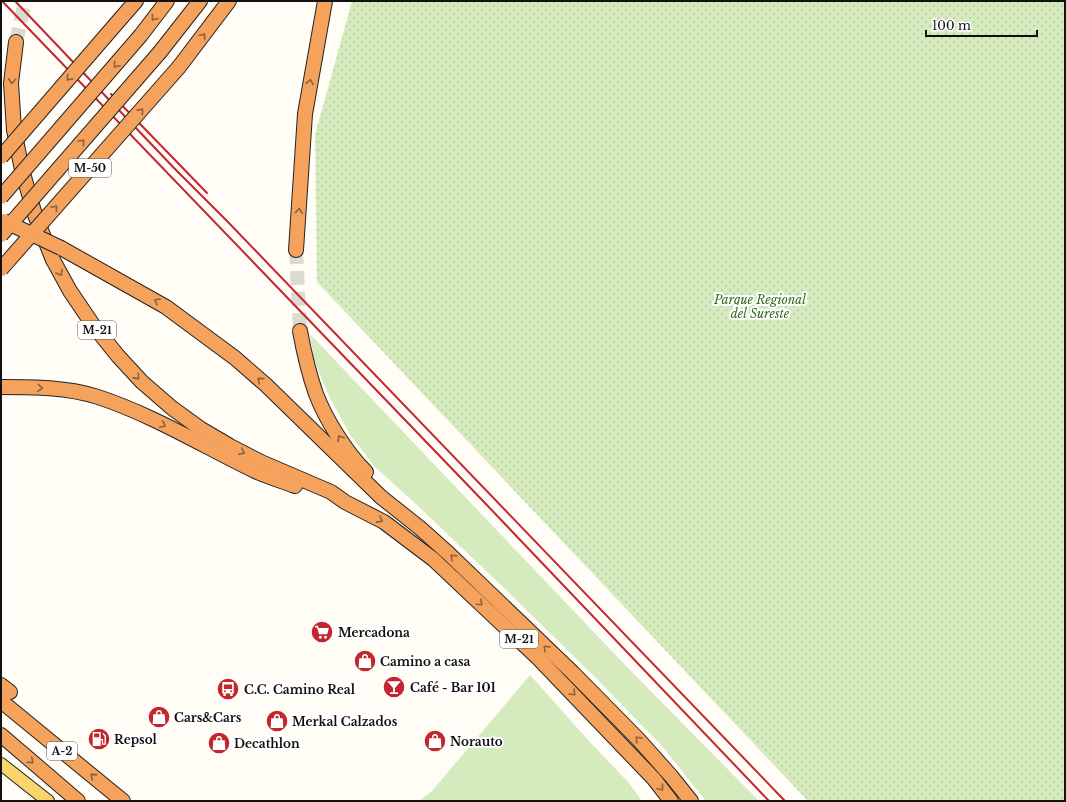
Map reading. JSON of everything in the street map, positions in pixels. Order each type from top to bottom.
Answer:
[{"type":"highway","points":[[1,157],[135,1]]},
{"type":"highway","points":[[1,197],[141,35],[167,1]]},
{"type":"highway","name":"M-50","points":[[1,235],[160,52],[200,1]]},
{"type":"highway","name":"M-50","points":[[1,269],[179,67],[229,1]]},
{"type":"highway","points":[[296,250],[305,114],[325,1]]},
{"type":"highway","name":"M-21","points":[[16,42],[11,83],[14,130],[22,170],[35,215],[53,260],[70,291],[93,325],[142,382],[172,408],[201,429],[230,446],[331,492],[345,502],[384,522],[433,559],[538,658],[654,779],[671,801]]},
{"type":"highway","name":"M-21","points":[[2,220],[61,248],[166,307],[235,358],[266,385],[381,497],[420,528]]},
{"type":"highway","name":"M-21","points":[[300,331],[306,362],[316,395],[340,437],[363,470],[420,528],[494,597],[633,734],[671,776],[691,801]]},
{"type":"highway","points":[[1,387],[30,387],[66,390],[96,397],[124,407],[178,432],[257,472],[345,502]]},
{"type":"highway","name":"A-2","points":[[4,692],[122,801]]},
{"type":"highway","name":"A-2","points":[[1,735],[78,801]]},
{"type":"main road","points":[[1,764],[48,801]]},
{"type":"green space","name":"Parque Regional del Sureste","points":[[352,1],[1065,1],[1065,801],[808,801],[317,282],[315,135]]},
{"type":"green space","points":[[310,334],[628,668],[759,801],[706,801],[662,746],[596,678],[503,587],[375,467],[351,436],[330,398],[314,361]]},
{"type":"green space","points":[[530,675],[629,783],[642,801],[419,801],[432,791]]},
{"type":"tunnel","points":[[16,42],[25,1]]},
{"type":"tunnel","points":[[296,250],[300,331]]},
{"type":"railway","points":[[2,1],[484,502],[769,801]]},
{"type":"railway","points":[[15,1],[174,168],[227,221],[785,801]]},
{"type":"railway","points":[[111,94],[207,193]]},
{"type":"place","name":"Mercadona","points":[[322,632]]},
{"type":"place","name":"Camino a casa","points":[[365,661]]},
{"type":"place","name":"Café - Bar 101","points":[[394,687]]},
{"type":"place","name":"C.C. Camino Real","points":[[228,689]]},
{"type":"place","name":"Cars&Cars","points":[[159,717]]},
{"type":"place","name":"Merkal Calzados","points":[[277,721]]},
{"type":"place","name":"Repsol","points":[[99,739]]},
{"type":"place","name":"Norauto","points":[[435,741]]},
{"type":"place","name":"Decathlon","points":[[219,743]]}]
